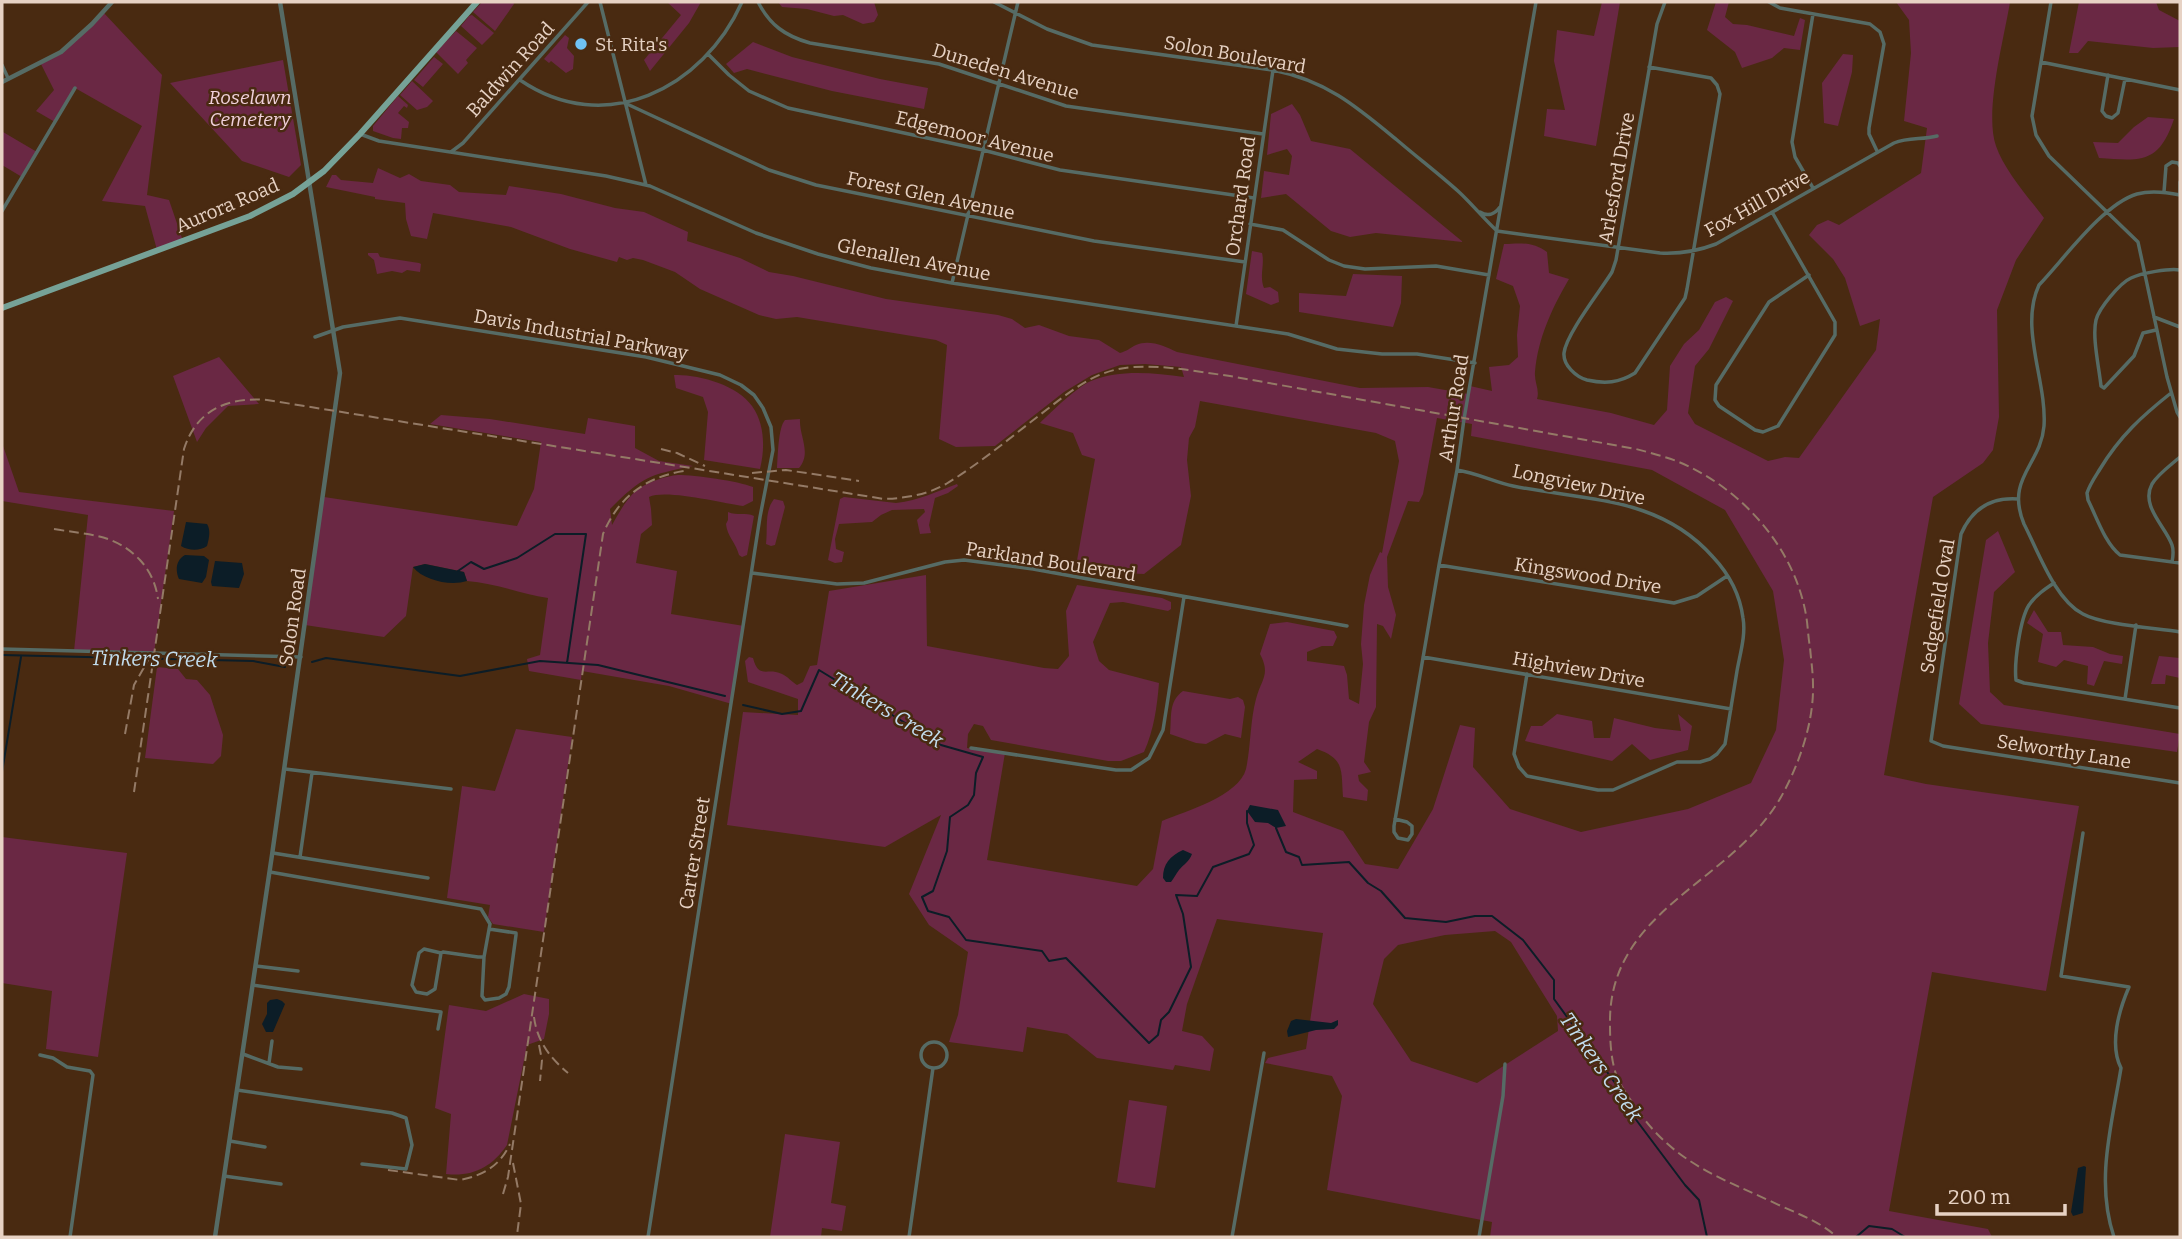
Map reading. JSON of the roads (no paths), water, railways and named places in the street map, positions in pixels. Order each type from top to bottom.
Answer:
[{"type":"main road","name":"Aurora Road","points":[[2,308],[250,216],[271,207],[309,184],[360,134],[477,2]]},
{"type":"street","points":[[2,82],[61,52],[112,2]]},
{"type":"street","name":"Solon Road","points":[[215,1237],[341,373],[280,2]]},
{"type":"street","name":"Baldwin Road","points":[[451,152],[463,143],[588,2]]},
{"type":"street","points":[[600,2],[646,185]]},
{"type":"street","points":[[520,80],[565,102],[587,106],[626,104],[650,95],[690,71],[726,32],[742,2]]},
{"type":"street","name":"Duneden Avenue","points":[[758,2],[766,18],[779,30],[810,43],[939,64],[1066,106],[1263,134]]},
{"type":"street","name":"Solon Boulevard","points":[[994,2],[1047,29],[1092,45],[1273,70],[1310,80],[1350,101],[1457,191],[1497,231]]},
{"type":"street","points":[[952,283],[1018,2]]},
{"type":"street","name":"Arthur Road","points":[[1395,819],[1536,2]]},
{"type":"street","name":"Arlesford Drive","points":[[1665,2],[1658,18],[1612,272],[1566,347],[1565,362],[1577,376],[1611,383],[1627,379],[1635,373],[1685,298],[1693,250]]},
{"type":"street","points":[[1769,2],[1780,8],[1870,24],[1877,28],[1884,44],[1869,128],[1877,151]]},
{"type":"street","points":[[2051,2],[2032,116],[2036,135],[2049,156],[2138,242],[2171,393],[2180,417]]},
{"type":"street","points":[[1813,14],[1792,142],[1795,157],[1814,188]]},
{"type":"street","name":"Edgemoor Avenue","points":[[708,54],[749,91],[788,108],[983,150],[1060,170],[1254,198]]},
{"type":"street","points":[[2041,62],[2180,90]]},
{"type":"street","points":[[2,65],[8,78]]},
{"type":"street","points":[[1649,67],[1711,78],[1720,94],[1693,250]]},
{"type":"street","name":"Orchard Road","points":[[1236,326],[1273,70]]},
{"type":"street","points":[[2108,75],[2102,111],[2112,118],[2118,113],[2125,79]]},
{"type":"street","points":[[2,211],[75,88]]},
{"type":"street","name":"Forest Glen Avenue","points":[[626,104],[769,170],[816,185],[1094,241],[1245,262]]},
{"type":"street","name":"Glenallen Avenue","points":[[360,134],[379,141],[606,176],[646,185],[756,233],[871,268],[952,283],[1288,334],[1337,349],[1417,355],[1475,363]]},
{"type":"street","name":"Fox Hill Drive","points":[[1497,231],[1660,253],[1674,254],[1693,250],[1716,244],[1877,151],[1907,138],[1927,139],[1937,136]]},
{"type":"street","points":[[2164,192],[2166,166],[2172,162],[2180,166]]},
{"type":"street","points":[[2180,181],[2180,195],[2164,192],[2140,193],[2120,202],[2107,212],[2039,285],[2034,296],[2032,320],[2044,424],[2038,447],[2019,486],[2018,499],[2020,514],[2054,583],[2066,600],[2084,615],[2100,620],[2180,632]]},
{"type":"street","points":[[1478,211],[1484,215],[1495,213],[1503,202]]},
{"type":"street","points":[[1772,212],[1809,275],[1835,322],[1835,335],[1777,426],[1763,432],[1755,430],[1719,406],[1715,400],[1716,386],[1774,296],[1809,275]]},
{"type":"street","points":[[1250,224],[1283,230],[1329,260],[1344,266],[1365,269],[1436,266],[1489,275]]},
{"type":"street","points":[[2157,330],[2143,333],[2134,356],[2104,388],[2101,386],[2095,328],[2098,313],[2107,300],[2131,278],[2180,270]]},
{"type":"street","points":[[2154,317],[2180,327]]},
{"type":"street","name":"Davis Industrial Parkway","points":[[316,337],[334,330],[400,318],[646,358],[720,375],[741,384],[754,395],[763,408],[771,427],[773,450],[768,474]]},
{"type":"street","points":[[2171,393],[2137,420],[2120,439],[2087,493],[2110,546],[2116,552],[2120,555],[2180,564]]},
{"type":"street","points":[[2172,562],[2172,546],[2151,507],[2149,495],[2155,481],[2180,457]]},
{"type":"street","name":"Longview Drive","points":[[1457,470],[1473,472],[1510,485],[1641,508],[1689,533],[1711,554],[1727,576],[1741,604],[1744,622],[1742,643],[1725,744],[1710,759],[1677,762],[1613,790],[1598,790],[1527,776],[1519,767],[1514,754],[1527,674]]},
{"type":"street","name":"Carter Street","points":[[648,1237],[768,474]]},
{"type":"street","name":"Sedgefield Oval","points":[[1943,746],[1931,741],[1932,728],[1961,534],[1971,516],[1987,503],[2007,498],[2018,499]]},
{"type":"street","name":"Parkland Boulevard","points":[[752,573],[837,584],[871,582],[945,562],[964,560],[1033,569],[1347,626]]},
{"type":"street","name":"Kingswood Drive","points":[[1438,565],[1674,603],[1697,596],[1727,576]]},
{"type":"street","points":[[2054,583],[2037,595],[2028,606],[2022,621],[2016,680],[2180,708]]},
{"type":"street","points":[[971,748],[1116,770],[1131,770],[1149,758],[1164,730],[1184,597]]},
{"type":"street","points":[[2124,699],[2136,625]]},
{"type":"street","points":[[2,649],[301,657]]},
{"type":"street","name":"Highview Drive","points":[[1423,657],[1731,709]]},
{"type":"street","name":"Selworthy Lane","points":[[1943,746],[2180,783]]},
{"type":"street","points":[[285,769],[451,789]]},
{"type":"street","points":[[300,858],[312,772]]},
{"type":"street","points":[[1395,819],[1412,826],[1412,834],[1408,839],[1401,839],[1394,832],[1395,819]]},
{"type":"street","points":[[2083,833],[2061,976],[2129,987],[2123,1000],[2114,1047],[2121,1068],[2104,1171],[2105,1201],[2114,1237]]},
{"type":"street","points":[[272,853],[428,878]]},
{"type":"street","points":[[270,872],[481,909],[490,924],[489,929],[484,957],[482,996],[485,1000],[506,993],[509,987],[516,935],[489,929]]},
{"type":"street","points":[[441,953],[435,989],[427,994],[416,992],[412,985],[419,953],[424,949],[484,957]]},
{"type":"street","points":[[256,966],[298,971]]},
{"type":"street","points":[[253,985],[440,1012],[438,1029]]},
{"type":"street","points":[[269,1063],[272,1041]]},
{"type":"street","points":[[935,1042],[945,1049],[947,1058],[940,1066],[933,1068],[925,1064],[922,1056],[927,1045],[935,1042]]},
{"type":"street","points":[[1233,1237],[1264,1053]]},
{"type":"street","points":[[243,1054],[278,1067],[301,1069]]},
{"type":"street","points":[[40,1055],[53,1058],[67,1068],[90,1071],[93,1075],[70,1237]]},
{"type":"street","points":[[1479,1237],[1503,1096],[1505,1064]]},
{"type":"street","points":[[909,1237],[933,1068]]},
{"type":"street","points":[[237,1090],[392,1113],[406,1118],[412,1145],[406,1169],[362,1164]]},
{"type":"street","points":[[230,1141],[265,1147]]},
{"type":"street","points":[[225,1177],[281,1184]]},
{"type":"water","points":[[186,522],[207,524],[207,546],[194,550],[181,546]]},
{"type":"water","points":[[185,555],[204,556],[209,560],[202,583],[179,579],[177,566]]},
{"type":"water","points":[[215,561],[242,563],[244,574],[239,588],[212,586]]},
{"type":"water","points":[[425,564],[464,572],[467,581],[438,581],[424,576],[413,567]]},
{"type":"water","points":[[1250,805],[1278,810],[1286,826],[1276,828],[1268,823],[1255,822],[1247,811]]},
{"type":"water","points":[[1183,850],[1192,854],[1191,857],[1171,882],[1166,882],[1163,873],[1166,865],[1174,855]]},
{"type":"water","points":[[277,999],[285,1004],[273,1032],[266,1032],[262,1024],[267,1014],[267,1003]]},
{"type":"water","points":[[1296,1019],[1331,1023],[1338,1020],[1338,1025],[1334,1029],[1288,1037],[1291,1021]]},
{"type":"water","points":[[2084,1166],[2083,1213],[2073,1216],[2071,1212],[2078,1168]]},
{"type":"waterway","name":"Tinkers Creek","points":[[458,571],[471,562],[484,569],[517,558],[555,534],[586,534],[567,663]]},
{"type":"waterway","name":"Tinkers Creek","points":[[2,655],[253,661],[285,667]]},
{"type":"waterway","name":"Tinkers Creek","points":[[2,772],[21,657]]},
{"type":"waterway","name":"Tinkers Creek","points":[[312,662],[326,658],[460,676],[540,661],[598,665],[725,696]]},
{"type":"waterway","name":"Tinkers Creek","points":[[743,705],[782,714],[801,711],[819,670],[941,745],[983,757],[976,773],[974,795],[968,805],[950,817],[947,851],[933,891],[922,897],[928,911],[949,917],[966,940],[1042,951],[1049,961],[1066,958],[1149,1043],[1158,1035],[1161,1020],[1169,1012],[1191,967],[1183,914],[1176,895],[1197,896],[1213,867],[1249,854],[1254,845],[1247,823],[1247,811]]},
{"type":"waterway","name":"Tinkers Creek","points":[[1276,828],[1286,852],[1299,857],[1302,865],[1349,862],[1368,883],[1381,891],[1405,918],[1446,922],[1475,916],[1492,916],[1523,940],[1554,980],[1554,999],[1618,1087],[1634,1117],[1699,1200],[1707,1237]]},
{"type":"waterway","name":"Tinkers Creek","points":[[1856,1237],[1869,1226],[1892,1229],[1905,1237]]},
{"type":"railway","points":[[134,792],[184,449],[197,424],[206,415],[216,408],[239,401],[267,400],[884,499],[916,495],[946,484],[1084,383],[1107,372],[1134,367],[1170,368],[1230,376],[1636,449],[1679,462],[1713,480],[1750,511],[1780,548],[1792,570],[1806,615],[1813,699],[1808,728],[1794,771],[1781,797],[1760,827],[1650,924],[1629,952],[1615,985],[1610,1024],[1615,1071],[1624,1090],[1651,1128],[1684,1157],[1720,1178],[1810,1219],[1837,1237]]},
{"type":"railway","points":[[661,449],[705,466]]},
{"type":"railway","points":[[752,473],[786,470],[859,481]]},
{"type":"railway","points":[[503,1194],[508,1177],[603,534],[616,510],[634,491],[657,478],[684,471]]},
{"type":"railway","points":[[54,529],[100,537],[130,551],[150,573],[158,599]]},
{"type":"railway","points":[[125,734],[134,685],[151,655]]},
{"type":"railway","points":[[534,1017],[545,1048],[568,1073]]},
{"type":"railway","points":[[539,1045],[542,1060],[540,1081]]},
{"type":"railway","points":[[388,1170],[460,1180],[490,1169],[510,1144]]},
{"type":"railway","points":[[513,1163],[521,1204],[517,1235]]},
{"type":"place","name":"St. Rita's","points":[[581,44]]},
{"type":"park label","name":"Roselawn Cemetery","points":[[250,108]]}]
